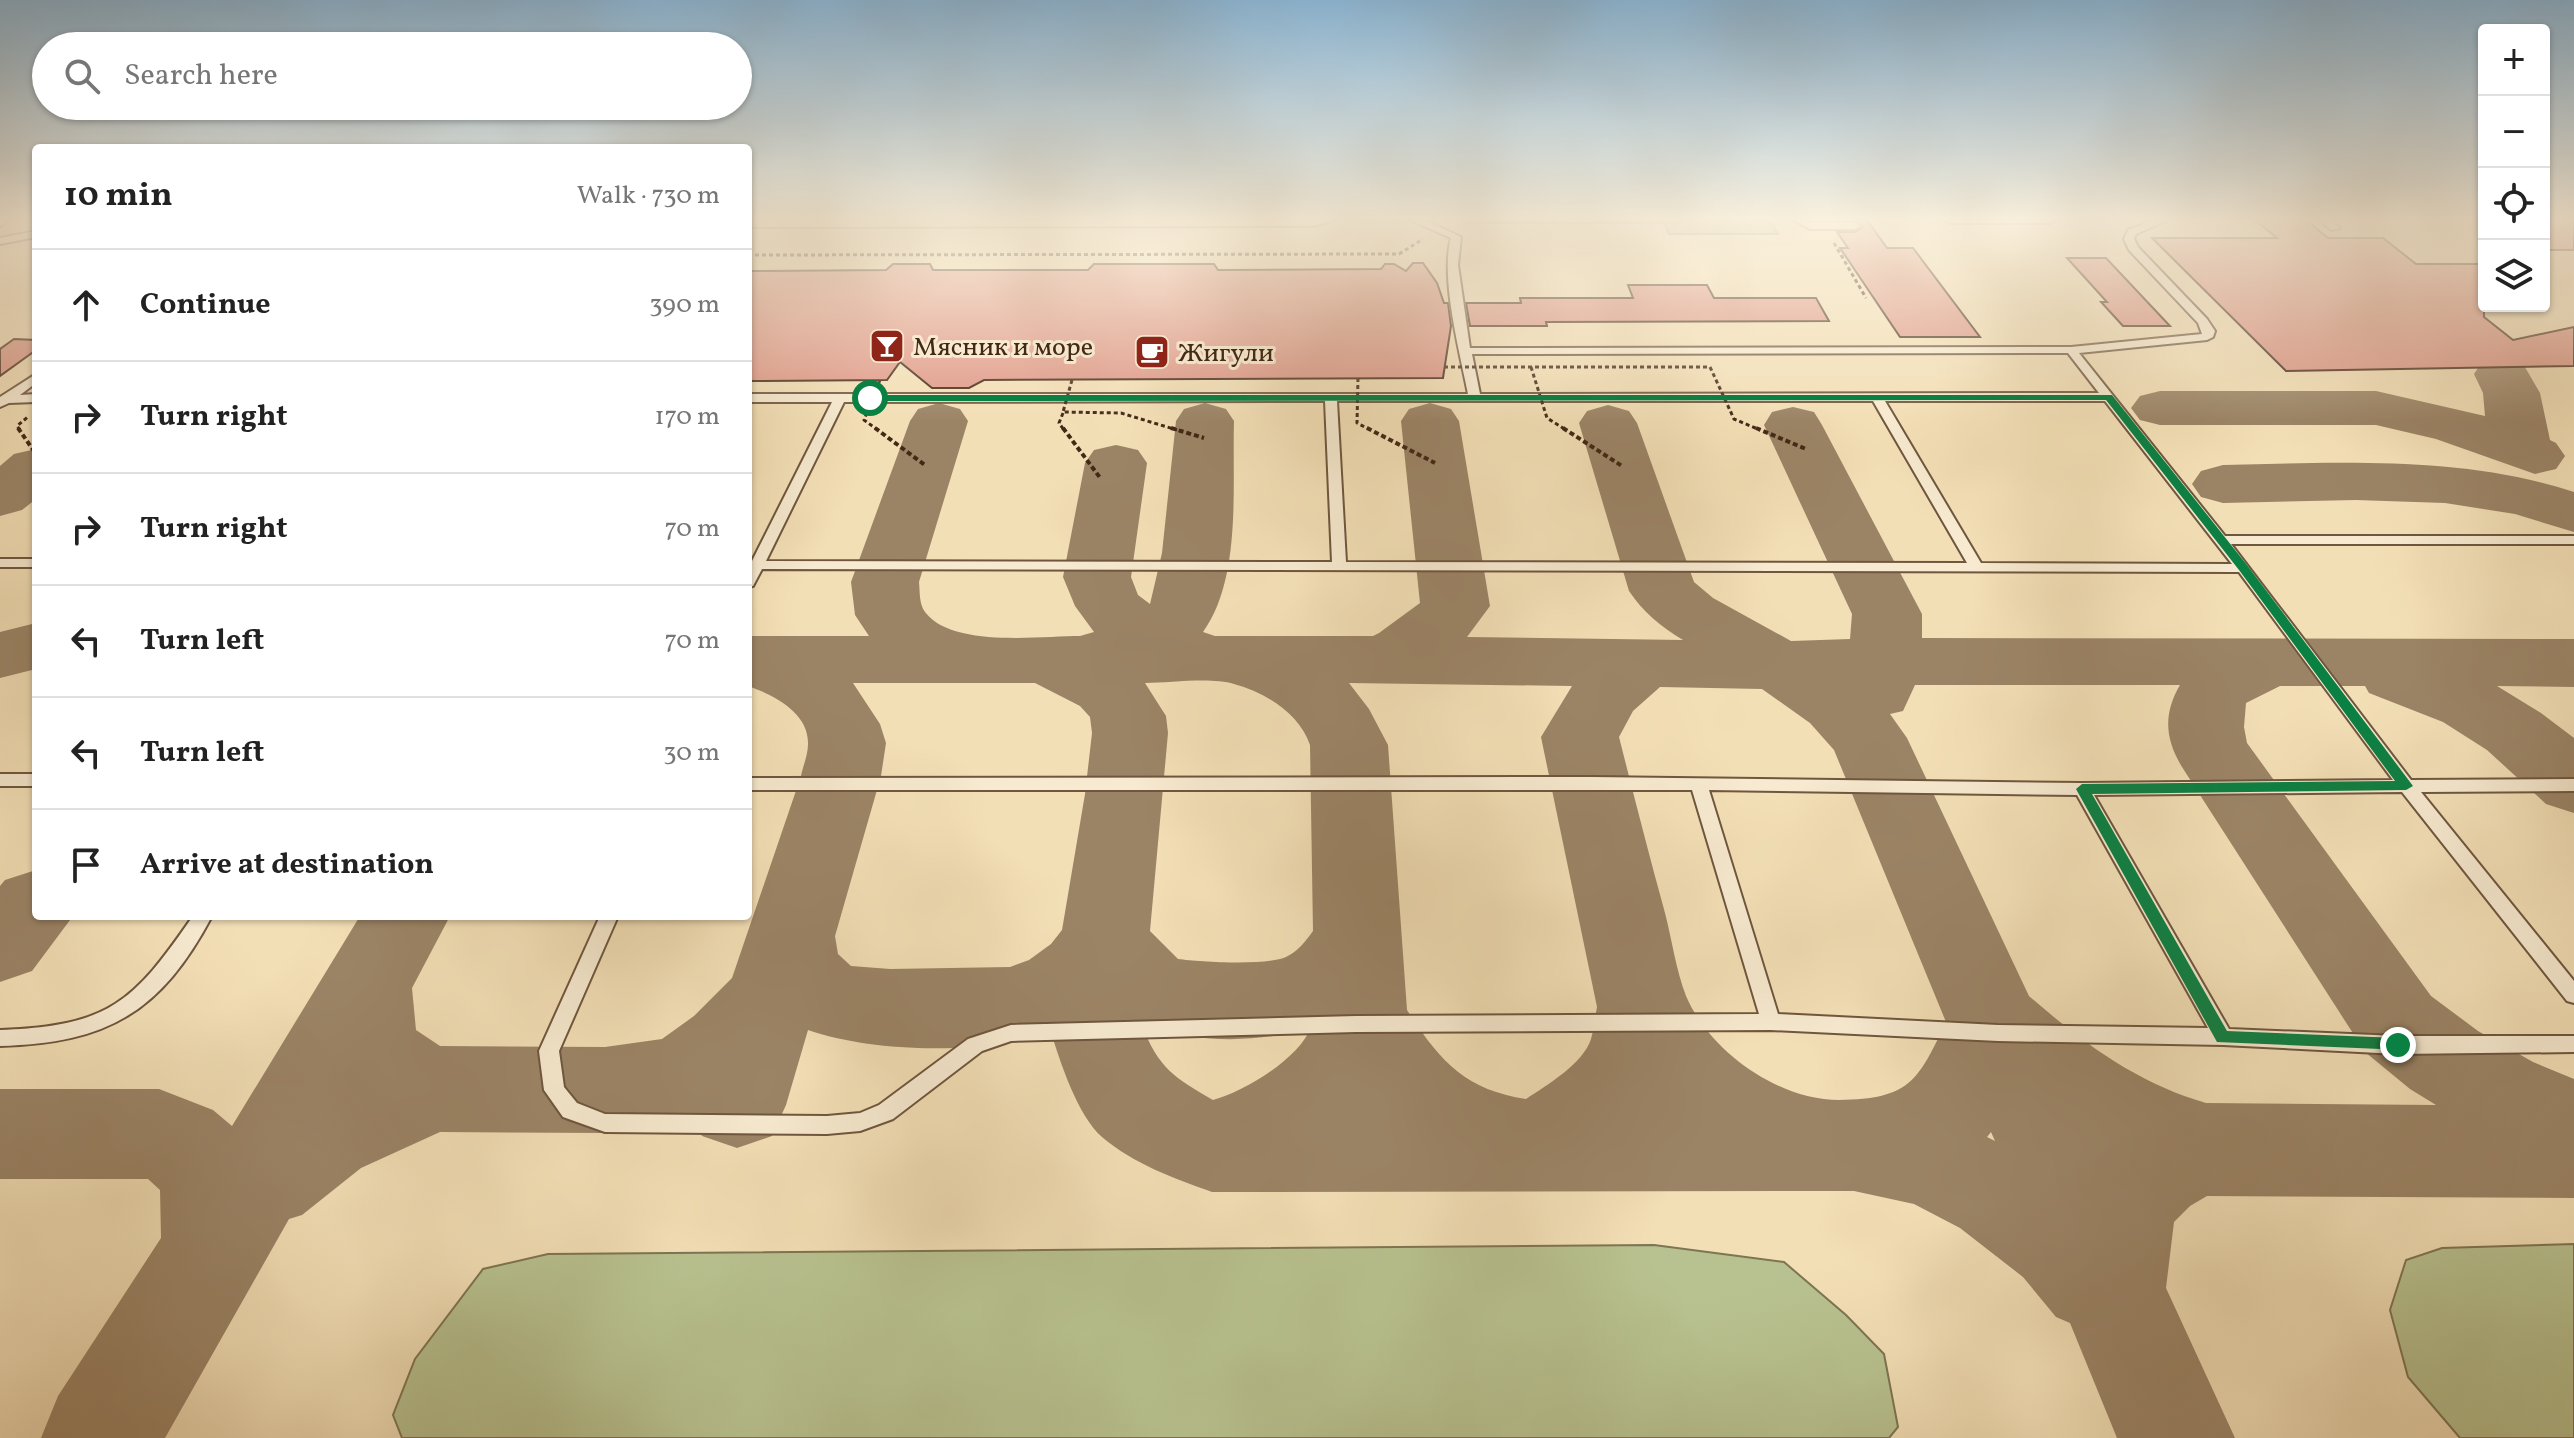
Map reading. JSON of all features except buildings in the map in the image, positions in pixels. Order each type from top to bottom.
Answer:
[{"type":"lane","points":[[1455,287],[1474,396]]},
{"type":"lane","points":[[1466,351],[2071,350],[2207,337],[2209,331],[2203,321],[2170,287]]},
{"type":"lane","points":[[2071,350],[2243,568],[2406,786],[2574,995]]},
{"type":"lane","points":[[2,400],[32,381]]},
{"type":"lane","points":[[1331,397],[1339,564]]},
{"type":"lane","points":[[1877,397],[1976,567]]},
{"type":"lane","points":[[752,398],[2109,397]]},
{"type":"lane","points":[[2,400],[32,398]]},
{"type":"lane","points":[[840,398],[752,565],[2243,568]]},
{"type":"lane","points":[[2221,540],[2574,540]]},
{"type":"lane","points":[[0,563],[32,563]]},
{"type":"lane","points":[[0,780],[32,780]]},
{"type":"lane","points":[[752,784],[1699,785],[2082,789],[2574,785]]},
{"type":"lane","points":[[1699,785],[1771,1022]]},
{"type":"lane","points":[[2082,789],[2223,1037]]},
{"type":"lane","points":[[0,1038],[46,1037],[77,1030],[121,1011],[154,985],[200,920]]},
{"type":"lane","points":[[607,920],[549,1051],[554,1090],[570,1110],[605,1123],[827,1125],[860,1122],[886,1112],[975,1045],[1011,1033],[1356,1024],[1771,1022],[1998,1033],[2223,1037],[2398,1045],[2574,1044]]},
{"type":"path","points":[[1859,287],[1866,298]]},
{"type":"path","points":[[1444,367],[1710,367],[1734,419],[1806,449]]},
{"type":"path","points":[[1531,367],[1547,418],[1622,466]]},
{"type":"path","points":[[1358,378],[1357,423],[1435,463]]},
{"type":"path","points":[[880,380],[864,420],[925,465]]},
{"type":"path","points":[[1072,380],[1059,423],[1101,479]]},
{"type":"path","points":[[1063,412],[1121,413],[1204,438]]},
{"type":"path","points":[[32,414],[17,426],[32,448]]},
{"type":"green space","points":[[2574,1244],[2574,1438],[2460,1438],[2408,1377],[2390,1310],[2406,1260],[2442,1248]]},
{"type":"green space","points":[[1654,1245],[1784,1262],[1846,1315],[1884,1354],[1898,1427],[1889,1438],[402,1438],[393,1415],[415,1359],[483,1269],[548,1254]]},
{"type":"taxiway","points":[[2502,374],[2511,393],[2522,445]]},
{"type":"taxiway","points":[[2160,408],[2376,408],[2457,426],[2535,456]]},
{"type":"taxiway","points":[[939,421],[885,582],[886,600],[890,615],[909,636],[969,659]]},
{"type":"taxiway","points":[[1150,638],[1179,616],[1192,580],[1205,421]]},
{"type":"taxiway","points":[[1383,660],[1423,638],[1455,606],[1430,421]]},
{"type":"taxiway","points":[[1608,423],[1663,591],[1688,613],[1778,665]]},
{"type":"taxiway","points":[[1793,425],[1887,614],[1882,662]]},
{"type":"taxiway","points":[[1116,463],[1097,577],[1102,593],[1119,618],[1150,638]]},
{"type":"taxiway","points":[[0,497],[32,470]]},
{"type":"taxiway","points":[[2223,484],[2356,481],[2445,484],[2532,499],[2574,513]]},
{"type":"taxiway","points":[[1096,655],[1150,638]]},
{"type":"taxiway","points":[[1150,638],[1189,652]]},
{"type":"taxiway","points":[[0,655],[32,647]]},
{"type":"taxiway","points":[[752,660],[1303,659],[1646,663]]},
{"type":"taxiway","points":[[1048,660],[1106,689],[1120,702],[1128,716],[1130,733],[1125,794],[1106,934]]},
{"type":"taxiway","points":[[752,662],[783,672],[820,692],[842,724],[847,743],[841,776],[790,936]]},
{"type":"taxiway","points":[[1247,662],[1310,691],[1333,713],[1342,727],[1349,745],[1358,936]]},
{"type":"taxiway","points":[[1778,665],[1882,662]]},
{"type":"taxiway","points":[[1877,693],[1882,662]]},
{"type":"taxiway","points":[[1882,662],[2279,662]]},
{"type":"taxiway","points":[[2279,662],[2574,663]]},
{"type":"taxiway","points":[[2279,662],[2244,672],[2219,687],[2206,710],[2209,748],[2398,1024],[2444,1060],[2498,1092],[2574,1126]]},
{"type":"taxiway","points":[[1643,1007],[1580,737],[1607,693],[1624,677],[1646,663]]},
{"type":"taxiway","points":[[1646,663],[1778,665]]},
{"type":"taxiway","points":[[1778,665],[1837,705],[1868,738],[1993,1022]]},
{"type":"taxiway","points":[[2395,676],[2446,693],[2492,717],[2535,747],[2574,784]]},
{"type":"taxiway","points":[[0,946],[32,909]]},
{"type":"taxiway","points":[[100,1438],[242,1205],[404,920]]},
{"type":"taxiway","points":[[1106,934],[1126,967],[1148,987],[1184,998],[1220,1000],[1273,997],[1303,991],[1332,973],[1358,936]]},
{"type":"taxiway","points":[[1106,934],[1094,1020],[1106,1057],[1117,1080],[1135,1105],[1187,1138],[1212,1146],[1533,1145]]},
{"type":"taxiway","points":[[737,1105],[790,936]]},
{"type":"taxiway","points":[[790,936],[801,972],[812,987],[830,999],[865,1006],[1010,1006],[1025,1003],[1062,986],[1103,949]]},
{"type":"taxiway","points":[[1358,936],[1361,1014]]},
{"type":"taxiway","points":[[366,987],[370,1036],[382,1058],[398,1073],[439,1089]]},
{"type":"taxiway","points":[[439,1089],[605,1090],[668,1080],[692,1071],[728,1045],[767,1002]]},
{"type":"taxiway","points":[[1537,1145],[1594,1106],[1618,1081],[1635,1051],[1643,1007]]},
{"type":"taxiway","points":[[1643,1007],[1673,1057],[1695,1085],[1748,1119],[1797,1137]]},
{"type":"taxiway","points":[[1225,1142],[1279,1119],[1327,1082],[1350,1050],[1361,1014]]},
{"type":"taxiway","points":[[1361,1014],[1396,1073],[1426,1104],[1464,1128],[1487,1137],[1533,1145]]},
{"type":"taxiway","points":[[1854,1145],[1919,1130],[1946,1113],[1966,1087],[1993,1022]]},
{"type":"taxiway","points":[[1993,1022],[2176,1438]]},
{"type":"taxiway","points":[[1993,1022],[2043,1066],[2116,1115],[2206,1149]]},
{"type":"taxiway","points":[[266,1181],[305,1149],[347,1125],[439,1089]]},
{"type":"taxiway","points":[[0,1134],[159,1134],[178,1143],[192,1153],[209,1180],[215,1212],[214,1250]]},
{"type":"taxiway","points":[[1537,1145],[1854,1145]]},
{"type":"taxiway","points":[[1854,1145],[1926,1161],[1997,1194],[2060,1241],[2094,1280]]},
{"type":"taxiway","points":[[2112,1288],[2122,1220],[2133,1195],[2154,1173],[2206,1149]]},
{"type":"taxiway","points":[[2206,1149],[2574,1152]]},
{"type":"place","name":"Мясник и море","points":[[887,346]]},
{"type":"place","name":"Жигули","points":[[1152,352]]},
{"type":"route","points":[[870,398],[2109,397],[2243,568],[2406,786],[2082,789],[2223,1037],[2398,1045]]}]
